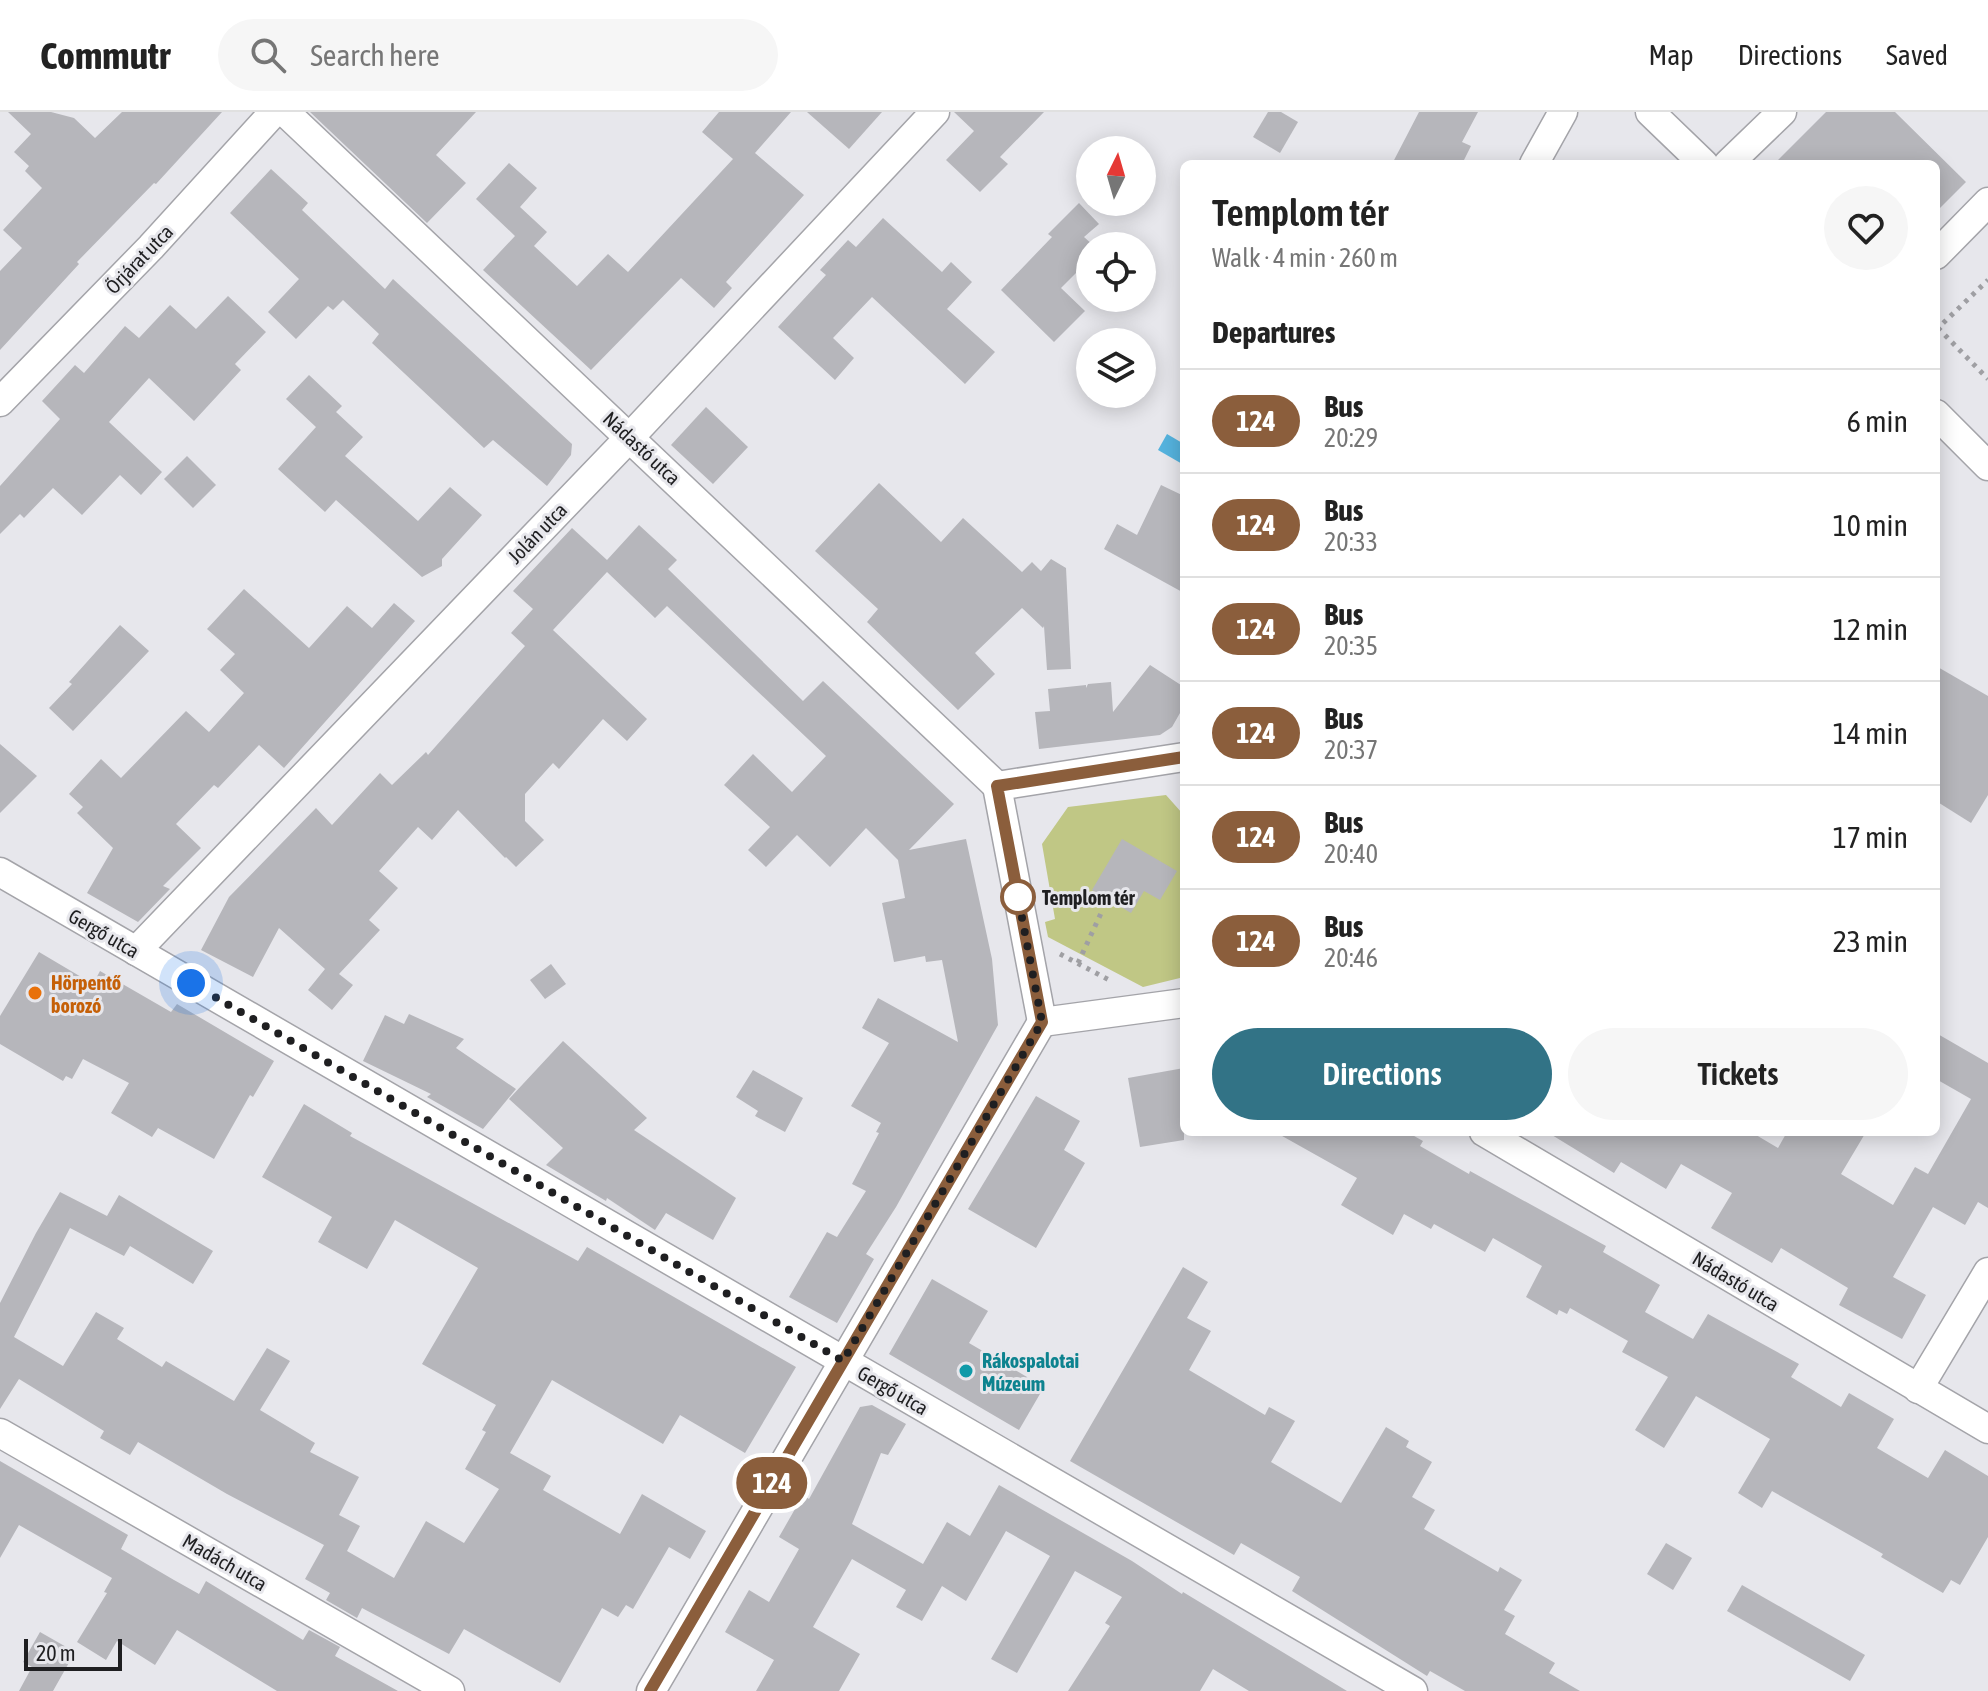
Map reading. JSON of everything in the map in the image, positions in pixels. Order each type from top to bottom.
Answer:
[{"type":"street","name":"Őrjárat utca","points":[[0,402],[151,247],[274,112]]},
{"type":"street","name":"Nádastó utca","points":[[285,112],[997,786]]},
{"type":"street","name":"Jolán utca","points":[[136,951],[630,437],[935,112]]},
{"type":"street","points":[[1536,160],[1563,112]]},
{"type":"street","points":[[1650,112],[1700,160]]},
{"type":"street","points":[[1732,160],[1782,112]]},
{"type":"street","points":[[1940,251],[1988,202]]},
{"type":"street","points":[[1940,420],[1988,466]]},
{"type":"street","points":[[651,1691],[1042,1022],[997,786],[1180,758]]},
{"type":"street","name":"Gergő utca","points":[[0,872],[1413,1691]]},
{"type":"street","points":[[1042,1022],[1171,1004]]},
{"type":"street","name":"Nádastó utca","points":[[1500,1136],[1528,1143],[1918,1389],[1988,1429]]},
{"type":"street","points":[[1918,1389],[1988,1272]]},
{"type":"street","name":"Madách utca","points":[[0,1433],[450,1691]]},
{"type":"path","points":[[1940,326],[1988,280]]},
{"type":"path","points":[[1940,332],[1988,379]]},
{"type":"path","points":[[1078,963],[1103,909]]},
{"type":"path","points":[[1025,936],[1171,1004]]},
{"type":"green space","points":[[1166,795],[1180,811],[1180,978],[1143,987],[1048,937],[1045,922],[1055,919],[1042,844],[1068,807]]},
{"type":"water","points":[[1167,434],[1180,442],[1180,463],[1158,450]]},
{"type":"building","points":[[8,112],[51,112],[74,118],[95,138],[122,112],[222,112],[156,184],[77,262],[79,264],[0,350],[0,271],[22,248],[3,230],[42,188],[25,171],[29,166],[14,152],[31,134]]},
{"type":"building","points":[[310,112],[476,112],[436,155],[466,183],[427,223]]},
{"type":"building","points":[[719,112],[791,112],[755,153],[804,195],[726,282],[732,288],[714,308],[681,278],[591,370],[483,270],[515,236],[476,199],[509,163],[537,188],[520,207],[547,232],[534,246],[577,286],[608,254],[628,272],[733,159],[702,132]]},
{"type":"building","points":[[807,112],[882,112],[849,149]]},
{"type":"building","points":[[954,112],[1044,112],[1000,157],[1008,164],[980,192],[946,160],[974,131]]},
{"type":"building","points":[[1268,112],[1281,112],[1298,122],[1280,153],[1253,137]]},
{"type":"building","points":[[1419,112],[1478,112],[1462,142],[1471,146],[1464,160],[1394,160]]},
{"type":"building","points":[[1826,112],[1895,112],[1966,182],[1940,208],[1940,160],[1778,160]]},
{"type":"building","points":[[271,169],[308,203],[302,210],[385,289],[393,279],[572,444],[571,455],[547,486],[493,440],[484,448],[372,343],[379,334],[343,300],[333,310],[328,306],[296,339],[268,312],[299,279],[230,213]]},
{"type":"building","points":[[1076,206],[1076,216],[1091,216],[1099,224],[1090,232],[1076,232],[1076,273],[1061,288],[1076,302],[1076,312],[1084,312],[1054,342],[1001,290],[1052,237],[1048,234]]},
{"type":"building","points":[[883,218],[942,272],[951,262],[972,282],[947,309],[995,352],[965,384],[872,297],[833,338],[854,358],[835,380],[778,327],[826,275],[820,270],[848,240],[856,247]]},
{"type":"building","points":[[228,296],[266,332],[235,364],[241,370],[194,421],[149,378],[109,422],[162,472],[141,495],[120,475],[82,515],[53,488],[24,518],[20,514],[0,534],[0,486],[60,419],[42,401],[75,365],[84,373],[125,326],[139,338],[170,305],[196,329]]},
{"type":"building","points":[[309,375],[342,406],[336,412],[363,437],[345,456],[418,521],[450,487],[482,515],[442,559],[442,566],[422,577],[336,500],[325,512],[278,469],[316,427],[286,399]]},
{"type":"building","points":[[706,407],[748,447],[713,484],[671,445]]},
{"type":"building","points":[[187,456],[216,485],[193,508],[164,479]]},
{"type":"building","points":[[879,483],[941,542],[963,518],[1022,572],[1032,562],[1041,571],[1051,559],[1066,568],[1071,669],[1047,670],[1044,626],[1022,608],[975,653],[995,674],[958,710],[867,622],[878,609],[815,551]]},
{"type":"building","points":[[1161,485],[1180,494],[1180,591],[1104,549],[1117,524],[1137,535]]},
{"type":"building","points":[[639,525],[677,560],[668,569],[803,701],[823,681],[954,804],[909,850],[966,839],[992,959],[998,1025],[896,1207],[866,1254],[874,1259],[837,1323],[789,1297],[827,1232],[837,1237],[866,1191],[852,1184],[879,1133],[876,1132],[881,1123],[851,1106],[889,1043],[862,1028],[878,998],[958,1042],[942,960],[926,962],[925,956],[894,962],[882,903],[905,898],[898,860],[866,828],[830,867],[797,835],[766,867],[748,850],[770,827],[724,785],[753,754],[792,792],[826,756],[667,606],[655,618],[607,572],[553,630],[647,719],[627,741],[603,719],[559,769],[553,763],[525,794],[525,821],[544,840],[516,867],[458,810],[432,840],[418,827],[379,871],[398,888],[369,920],[380,930],[339,974],[353,985],[332,1010],[308,990],[325,969],[279,928],[253,977],[201,950],[229,897],[316,808],[332,825],[380,773],[392,785],[426,752],[428,755],[525,646],[511,633],[533,609],[513,591],[572,528],[607,560]]},
{"type":"building","points":[[244,589],[309,648],[347,606],[372,628],[394,603],[415,621],[284,768],[259,745],[218,788],[214,785],[176,824],[201,848],[163,886],[170,889],[138,922],[87,893],[113,848],[77,813],[83,807],[69,794],[101,759],[121,778],[186,711],[209,732],[244,693],[220,670],[235,654],[207,629]]},
{"type":"building","points":[[120,625],[149,651],[73,731],[49,708]]},
{"type":"building","points":[[1150,665],[1180,684],[1180,713],[1172,727],[1160,735],[1039,749],[1035,712],[1050,711],[1048,689],[1086,685],[1086,688],[1088,684],[1111,682],[1113,712]]},
{"type":"building","points":[[1940,668],[1988,696],[1988,795],[1971,823],[1940,804]]},
{"type":"building","points":[[0,744],[37,776],[0,813]]},
{"type":"building","points":[[1122,839],[1177,871],[1160,900],[1144,891],[1131,913],[1092,890]]},
{"type":"building","points":[[39,952],[93,984],[100,971],[171,1012],[177,1004],[274,1061],[253,1097],[250,1095],[214,1159],[158,1128],[152,1137],[111,1113],[129,1083],[83,1059],[72,1079],[66,1076],[63,1081],[0,1044],[0,1016]]},
{"type":"building","points":[[551,964],[566,984],[545,999],[530,980]]},
{"type":"building","points":[[409,1014],[464,1039],[456,1048],[516,1089],[483,1129],[427,1097],[431,1094],[363,1061],[385,1015],[404,1024]]},
{"type":"building","points":[[1940,1035],[1988,1063],[1988,1208],[1978,1202],[1965,1225],[1933,1207],[1893,1277],[1926,1295],[1902,1339],[1839,1305],[1848,1288],[1781,1248],[1772,1263],[1711,1228],[1732,1193],[1681,1164],[1666,1189],[1621,1162],[1614,1173],[1554,1136],[1758,1136],[1778,1148],[1785,1136],[1864,1136],[1841,1174],[1893,1205],[1915,1167],[1928,1174],[1971,1099],[1940,1081]]},
{"type":"building","points":[[563,1041],[647,1118],[634,1130],[736,1198],[713,1240],[666,1213],[655,1230],[607,1198],[606,1201],[546,1165],[563,1148],[509,1099]]},
{"type":"building","points":[[1180,1069],[1180,1136],[1184,1136],[1184,1140],[1140,1147],[1128,1078]]},
{"type":"building","points":[[753,1070],[803,1098],[785,1132],[755,1116],[758,1111],[736,1097]]},
{"type":"building","points":[[1036,1096],[1080,1121],[1064,1150],[1085,1163],[1036,1248],[968,1209]]},
{"type":"building","points":[[304,1104],[352,1133],[350,1136],[578,1261],[587,1247],[796,1367],[745,1453],[680,1415],[663,1444],[552,1380],[510,1453],[551,1476],[543,1490],[620,1534],[642,1494],[706,1531],[690,1559],[669,1547],[633,1609],[626,1605],[618,1617],[602,1608],[560,1683],[464,1629],[449,1654],[362,1608],[357,1618],[326,1600],[330,1593],[305,1579],[324,1545],[138,1442],[130,1455],[100,1438],[104,1431],[19,1379],[0,1409],[0,1303],[36,1233],[60,1192],[107,1216],[119,1195],[213,1251],[193,1284],[130,1246],[124,1256],[70,1228],[14,1337],[63,1366],[96,1312],[124,1328],[117,1339],[162,1367],[166,1361],[234,1401],[267,1348],[290,1361],[260,1410],[315,1443],[310,1452],[359,1477],[339,1515],[360,1526],[347,1551],[394,1578],[426,1521],[464,1543],[499,1489],[465,1469],[486,1432],[482,1430],[496,1405],[422,1364],[478,1268],[395,1220],[367,1269],[318,1242],[332,1217],[262,1177]]},
{"type":"building","points":[[1282,1136],[1414,1136],[1423,1141],[1420,1146],[1606,1246],[1603,1252],[1660,1285],[1645,1312],[1693,1339],[1708,1314],[1799,1364],[1791,1377],[1841,1407],[1849,1393],[1894,1419],[1877,1448],[1928,1478],[1945,1450],[1988,1476],[1988,1537],[1960,1585],[1951,1580],[1943,1593],[1881,1557],[1883,1554],[1772,1491],[1762,1508],[1738,1493],[1770,1439],[1696,1396],[1664,1448],[1635,1430],[1668,1377],[1622,1352],[1628,1341],[1570,1308],[1567,1314],[1559,1310],[1557,1315],[1526,1297],[1542,1266],[1493,1238],[1485,1252],[1434,1224],[1431,1229],[1404,1214],[1393,1235],[1341,1205],[1357,1178]]},
{"type":"building","points":[[1183,1267],[1208,1282],[1187,1318],[1211,1331],[1189,1370],[1265,1415],[1269,1407],[1295,1421],[1271,1462],[1341,1503],[1386,1427],[1409,1441],[1406,1447],[1432,1462],[1412,1497],[1435,1510],[1424,1529],[1498,1572],[1500,1567],[1522,1580],[1504,1610],[1515,1616],[1505,1634],[1555,1663],[1549,1673],[1580,1691],[1465,1691],[1430,1671],[1427,1676],[1292,1591],[1300,1577],[1241,1543],[1234,1555],[1070,1461]]},
{"type":"building","name":"Rákospalotai Múzeum","points":[[932,1279],[988,1311],[969,1343],[1044,1387],[1019,1430],[889,1354]]},
{"type":"building","points":[[872,1405],[906,1424],[888,1455],[881,1453],[852,1524],[923,1564],[947,1522],[970,1536],[999,1485],[1347,1691],[1249,1691],[1213,1669],[1200,1691],[1068,1691],[1110,1626],[1105,1623],[1122,1597],[1075,1571],[1017,1673],[991,1659],[1050,1556],[1006,1531],[966,1601],[942,1586],[922,1621],[896,1607],[906,1590],[852,1559],[813,1627],[860,1654],[839,1691],[756,1691],[774,1660],[725,1632],[749,1590],[769,1602],[799,1549],[779,1537],[803,1495],[809,1499],[860,1407]]},
{"type":"building","points":[[0,1461],[128,1535],[121,1549],[174,1580],[199,1594],[206,1581],[303,1640],[309,1630],[340,1647],[335,1656],[398,1691],[277,1691],[177,1630],[155,1665],[117,1641],[106,1660],[77,1642],[107,1593],[104,1592],[112,1578],[19,1525],[0,1558]]},
{"type":"building","points":[[1666,1543],[1692,1558],[1673,1590],[1647,1574]]},
{"type":"building","points":[[1742,1585],[1865,1655],[1850,1681],[1727,1611]]},
{"type":"building","points":[[40,1632],[75,1652],[53,1691],[19,1691],[32,1667],[23,1662]]},
{"type":"bus line","name":"124","points":[[650,1691],[1042,1022],[997,786],[1180,758]]},
{"type":"place","name":"Templom tér","points":[[1018,897]]},
{"type":"place","name":"Hörpentő borozó","points":[[35,993]]},
{"type":"place","name":"Rákospalotai Múzeum","points":[[966,1371]]},
{"type":"route","points":[[191,983],[843,1361],[1042,1022],[1018,897]]}]
